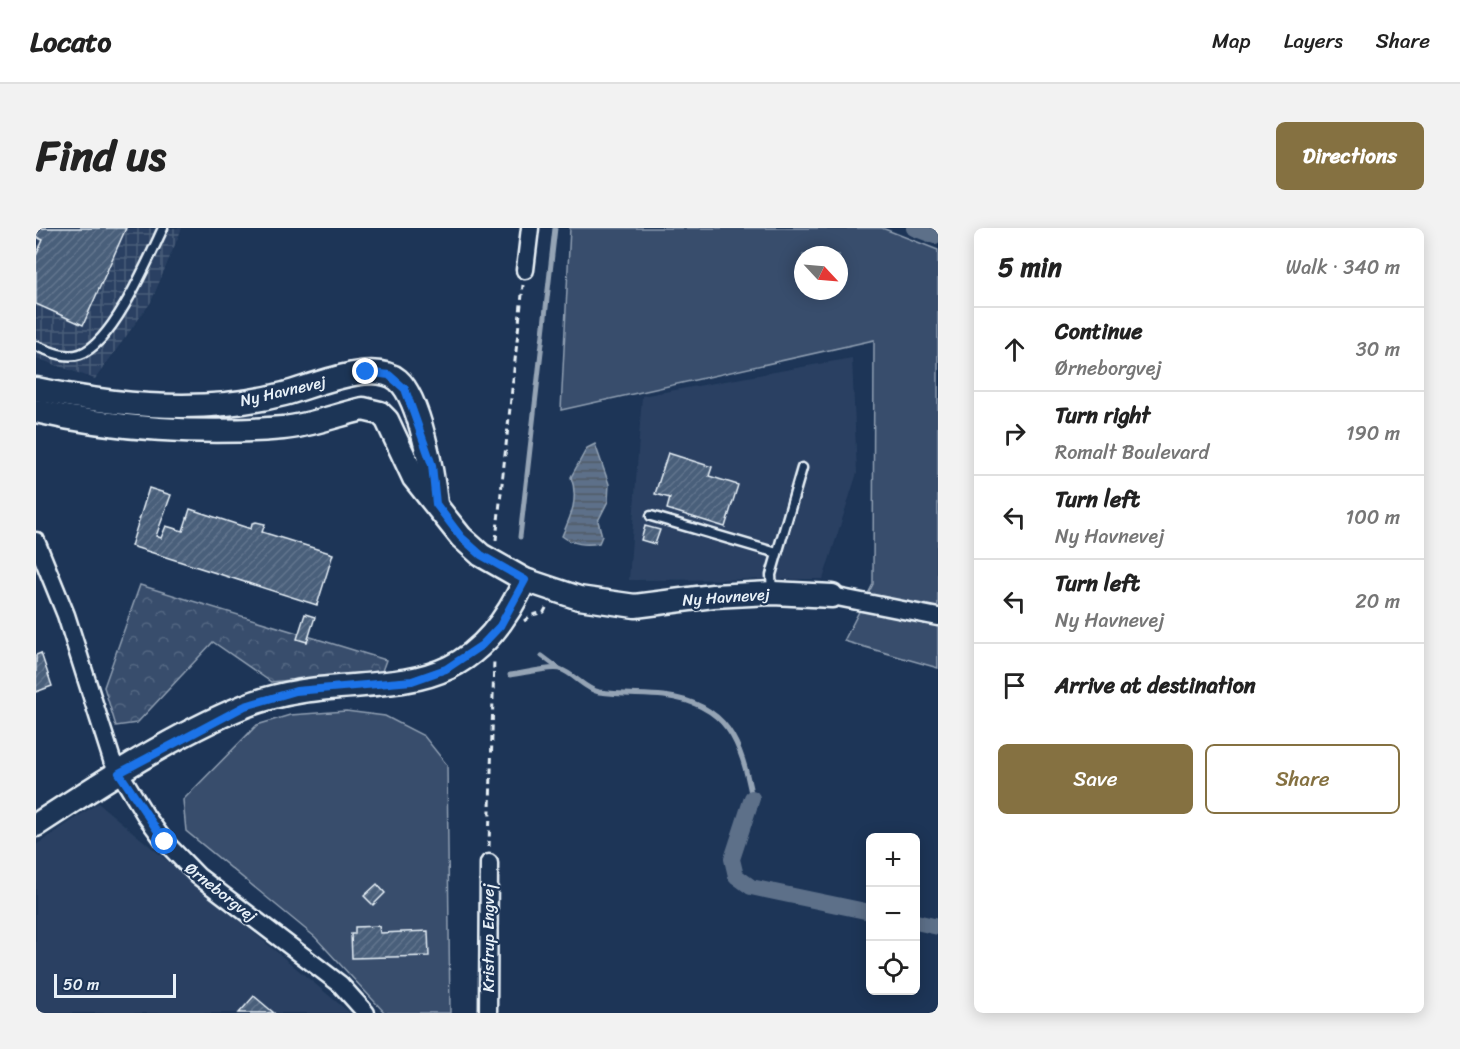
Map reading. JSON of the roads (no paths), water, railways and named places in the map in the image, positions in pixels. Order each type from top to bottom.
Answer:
[{"type":"street","points":[[525,270],[530,228]]},
{"type":"street","name":"Ny Havnevej","points":[[36,389],[123,404],[192,407],[282,395],[366,372],[389,375],[398,380],[410,399],[432,465],[436,504]]},
{"type":"street","name":"Ny Havnevej","points":[[36,411],[125,428],[207,429],[284,428],[363,409],[372,410],[380,413],[393,428],[414,478],[461,537],[481,555],[525,580],[579,598],[635,606],[713,596],[772,593],[832,596]]},
{"type":"street","name":"Ørneborgvej","points":[[36,542],[66,615],[112,760],[146,816],[183,862],[340,984],[366,1013]]},
{"type":"street","points":[[36,825],[119,773],[245,706],[296,691],[412,681],[446,669],[482,645],[496,631],[514,604],[525,580]]},
{"type":"street","points":[[832,596],[938,617]]},
{"type":"street","name":"Kristrup Engvej","points":[[488,1013],[489,863]]},
{"type":"lane","points":[[36,346],[68,357],[82,354],[110,326],[137,285],[163,228]]},
{"type":"lane","points":[[772,593],[771,575],[802,468]]},
{"type":"lane","points":[[651,516],[777,553]]},
{"type":"waterway","points":[[520,537],[555,228]]},
{"type":"waterway","points":[[914,228],[935,236]]},
{"type":"waterway","points":[[542,656],[558,668]]},
{"type":"waterway","points":[[510,675],[556,668],[599,692],[664,696],[686,700],[703,707],[717,717],[728,729],[736,743],[743,760],[752,798]]},
{"type":"waterway","points":[[752,798],[732,859],[736,876],[751,887],[866,911]]},
{"type":"waterway","points":[[920,923],[938,927]]}]
